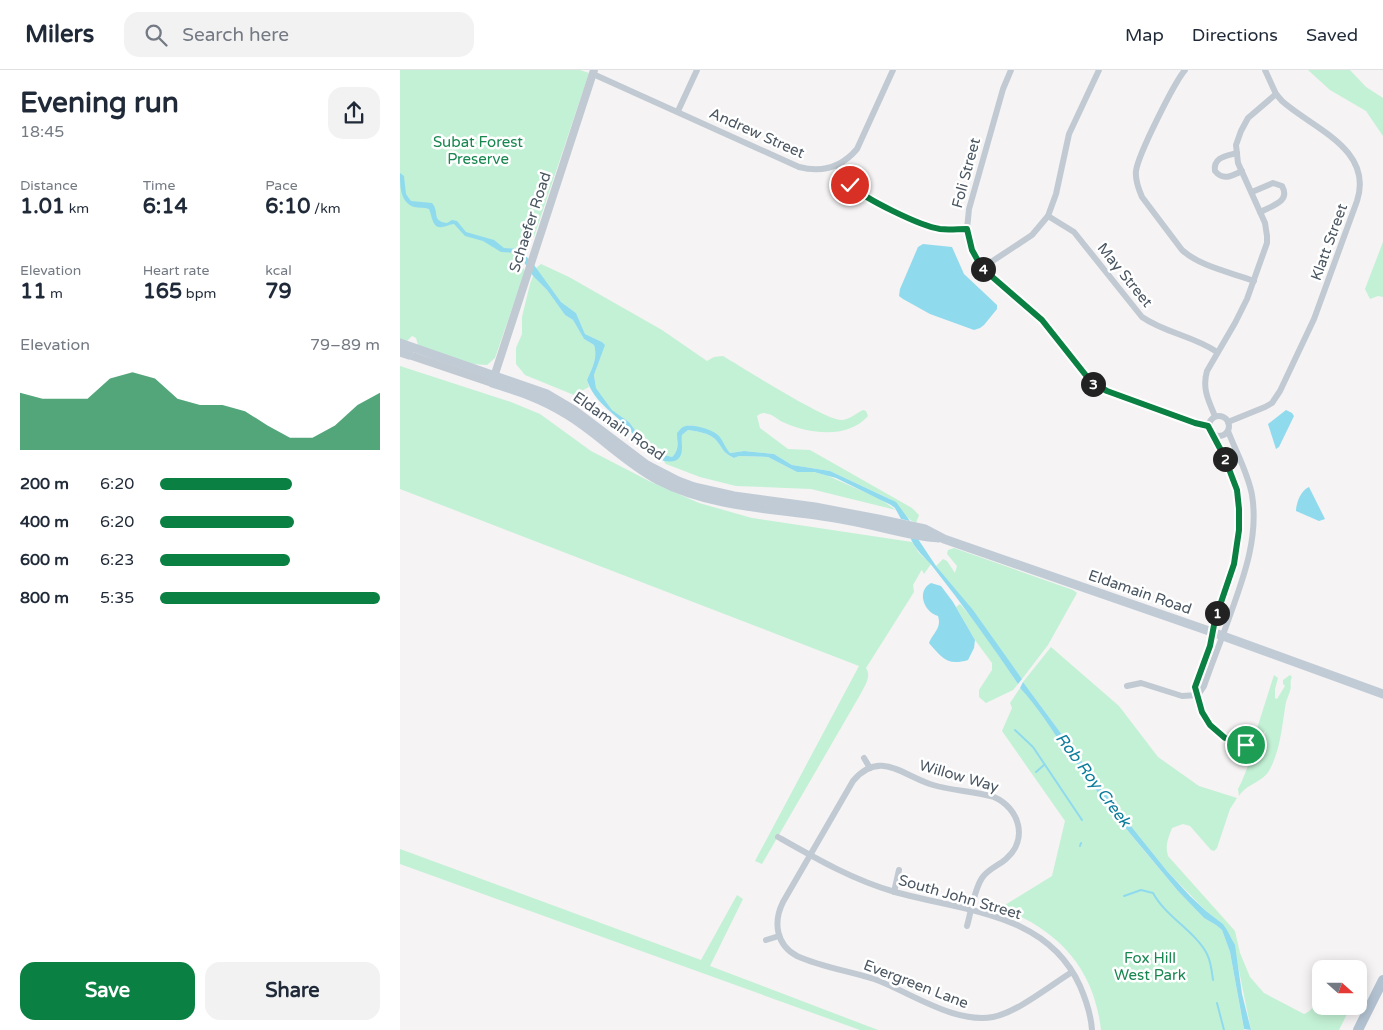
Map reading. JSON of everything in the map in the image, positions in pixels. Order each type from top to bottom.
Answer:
[{"type":"main road","name":"Eldamain Road","points":[[400,343],[494,379],[534,388],[562,402],[647,465],[694,487],[720,494],[815,507],[925,530],[1383,694]]},
{"type":"main road","points":[[1358,1030],[1383,980]]},
{"type":"street","points":[[678,111],[697,70]]},
{"type":"street","points":[[892,70],[862,141],[852,155],[838,166],[850,185],[859,194],[869,199],[928,226],[940,229],[967,229]]},
{"type":"street","name":"Foli Street","points":[[1011,70],[1003,89],[969,209],[967,229],[972,250],[982,268],[1042,320],[1092,383],[1111,393],[1208,426]]},
{"type":"street","points":[[982,268],[1032,235],[1048,216],[1056,194],[1069,134],[1099,70]]},
{"type":"street","points":[[1185,70],[1174,86],[1138,161],[1137,187],[1142,197],[1182,250],[1189,256],[1254,281]]},
{"type":"street","name":"Klatt Street","points":[[1228,422],[1272,403],[1280,390],[1314,319],[1360,188],[1357,170],[1347,150],[1341,143],[1290,108],[1276,94],[1265,70]]},
{"type":"street","name":"Andrew Street","points":[[594,72],[799,167],[821,170],[838,166]]},
{"type":"street","name":"Schaefer Road","points":[[494,379],[594,72]]},
{"type":"street","points":[[1215,416],[1204,385],[1207,371],[1235,324],[1254,281],[1267,238],[1265,223],[1236,153],[1238,139],[1248,118],[1276,94]]},
{"type":"street","points":[[1236,153],[1220,158],[1216,163],[1215,171],[1220,176],[1227,177],[1242,171]]},
{"type":"street","points":[[1252,192],[1273,183],[1282,186],[1284,190],[1284,199],[1260,212]]},
{"type":"street","name":"May Street","points":[[1048,216],[1074,232],[1142,317],[1199,341],[1217,352]]},
{"type":"street","name":"Eldamain Road","points":[[404,353],[494,379]]},
{"type":"street","points":[[1198,695],[1204,686],[1250,556],[1253,511],[1248,481],[1228,431],[1228,422],[1224,417],[1215,416],[1209,421],[1208,426],[1237,490],[1240,518],[1234,564],[1212,632],[1210,646],[1195,687],[1202,712],[1210,725],[1225,738],[1246,745]]},
{"type":"street","points":[[1214,436],[1224,435],[1228,431]]},
{"type":"street","points":[[1127,686],[1141,683],[1182,696],[1198,695]]},
{"type":"street","points":[[766,940],[779,936],[777,926],[779,910],[853,781],[870,768],[864,758]]},
{"type":"street","name":"Willow Way","points":[[870,768],[894,767],[933,785],[994,797],[1002,800],[1014,813],[1018,832],[1013,850],[1006,859],[989,870],[982,878],[977,888],[967,926]]},
{"type":"street","name":"South John Street","points":[[778,837],[837,869],[894,892],[1005,919],[1032,932],[1055,950],[1072,972],[1086,1001],[1092,1028]]},
{"type":"street","points":[[894,892],[899,870]]},
{"type":"street","name":"Evergreen Lane","points":[[779,936],[789,950],[802,958],[874,979],[951,1013],[969,1018],[987,1018],[1002,1015],[1072,972]]},
{"type":"green space","name":"Subat Forest Preserve","points":[[400,70],[580,70],[589,73],[534,237],[522,266],[525,271],[495,358],[487,365],[473,364],[418,345],[416,338],[412,336],[407,341],[400,340]]},
{"type":"green space","points":[[1308,70],[1350,70],[1366,87],[1383,98],[1383,136],[1366,111],[1330,90]]},
{"type":"green space","points":[[1383,242],[1383,297],[1378,296],[1370,299],[1365,289]]},
{"type":"green space","points":[[541,264],[569,277],[662,330],[707,361],[714,357],[723,356],[784,392],[834,418],[844,420],[863,410],[866,411],[868,416],[860,423],[840,431],[828,432],[817,432],[795,427],[766,413],[757,416],[760,428],[788,449],[810,450],[912,508],[919,515],[916,523],[890,499],[830,471],[792,465],[774,454],[744,451],[730,453],[712,434],[697,427],[688,425],[677,441],[677,450],[672,457],[650,450],[629,422],[612,410],[596,388],[594,375],[603,349],[602,342],[585,334],[576,313],[561,302],[537,271],[536,268]]},
{"type":"green space","points":[[533,276],[547,290],[565,315],[573,320],[584,339],[594,345],[595,359],[587,380],[589,387],[574,395],[525,375],[516,364],[516,348],[522,334],[522,317]]},
{"type":"green space","points":[[400,366],[511,402],[540,414],[591,451],[649,481],[699,503],[752,518],[912,542],[919,553],[931,564],[924,574],[921,571],[913,585],[914,592],[866,668],[868,671],[867,682],[762,864],[755,861],[859,666],[400,489]]},
{"type":"green space","points":[[688,430],[709,435],[718,442],[725,452],[734,458],[739,456],[768,457],[797,472],[813,472],[826,475],[880,499],[896,510],[811,489],[736,486],[700,477],[666,464],[663,460],[674,461],[682,446],[682,435]]},
{"type":"green space","points":[[954,548],[1077,593],[1048,645],[1022,679],[972,610],[936,566],[943,559],[947,561],[955,573],[957,566],[947,554],[948,550]]},
{"type":"green space","points":[[960,604],[977,624],[1018,684],[1013,690],[986,703],[979,697],[979,690],[992,670],[992,663],[975,640],[956,607]]},
{"type":"green space","points":[[1051,647],[1119,706],[1158,757],[1199,786],[1237,798],[1230,809],[1217,848],[1214,851],[1190,826],[1183,824],[1172,828],[1167,845],[1168,856],[1235,931],[1240,953],[1250,977],[1264,993],[1304,1014],[1312,1009],[1312,1015],[1346,1015],[1339,1030],[1251,1030],[1233,941],[1223,924],[1206,911],[1167,871],[1114,805],[1023,682]]},
{"type":"green space","points":[[1274,675],[1278,678],[1275,689],[1275,698],[1277,699],[1285,686],[1283,680],[1290,675],[1292,677],[1277,753],[1267,774],[1246,788],[1239,796],[1238,789],[1250,761],[1254,762],[1262,757],[1263,740],[1266,730],[1258,741],[1254,743],[1253,741]]},
{"type":"green space","name":"Fox Hill West Park","points":[[1020,688],[1033,702],[1103,801],[1146,853],[1204,918],[1222,930],[1230,952],[1244,1030],[1101,1030],[1097,1008],[1090,988],[1070,954],[1056,939],[1039,927],[1000,908],[1052,876],[1065,821],[1002,731],[1012,708],[1010,703]]},
{"type":"green space","points":[[400,849],[701,960],[737,895],[743,899],[710,966],[878,1030],[860,1030],[400,864]]},
{"type":"water","points":[[400,173],[404,176],[406,194],[411,201],[432,203],[437,218],[442,222],[457,221],[466,232],[494,240],[504,248],[519,249],[525,255],[561,302],[576,313],[585,334],[605,345],[594,375],[596,388],[612,410],[629,422],[650,450],[672,457],[677,449],[677,433],[684,426],[703,428],[719,436],[730,453],[744,451],[774,454],[792,465],[830,471],[896,502],[910,521],[901,519],[895,508],[891,505],[836,478],[814,472],[797,472],[768,457],[739,456],[734,458],[725,452],[712,437],[702,433],[688,430],[682,435],[681,453],[675,461],[661,460],[647,453],[622,422],[599,401],[590,388],[587,380],[595,359],[594,345],[584,339],[573,320],[565,315],[547,290],[533,276],[518,253],[501,252],[483,241],[465,236],[454,224],[444,227],[436,226],[429,209],[409,205],[403,197]]},
{"type":"water","points":[[923,244],[952,247],[964,274],[997,305],[997,309],[980,328],[974,330],[930,314],[899,296],[900,289],[918,247]]},
{"type":"water","points":[[1286,410],[1294,416],[1279,447],[1276,449],[1268,424]]},
{"type":"water","points":[[1309,487],[1325,519],[1319,521],[1296,511],[1299,497]]},
{"type":"water","points":[[910,537],[918,539],[936,566],[973,610],[1022,679],[1018,684],[966,610],[933,567],[917,550]]},
{"type":"water","points":[[931,583],[941,586],[953,602],[975,640],[974,648],[968,660],[961,662],[950,661],[942,657],[929,643],[939,624],[938,616],[933,614],[926,606],[923,596],[926,587]]},
{"type":"water","name":"Rob Roy Creek","points":[[1023,682],[1114,805],[1167,871],[1190,896],[1223,924],[1227,930],[1235,945],[1242,994],[1251,1030],[1244,1029],[1230,952],[1222,930],[1204,918],[1178,891],[1103,801],[1039,710],[1020,688]]},
{"type":"waterway","points":[[1015,730],[1033,747],[1082,820]]},
{"type":"waterway","points":[[1036,772],[1044,765]]},
{"type":"waterway","points":[[1124,896],[1141,890],[1153,893],[1165,910],[1202,946],[1209,960],[1213,980]]},
{"type":"waterway","points":[[1217,1003],[1224,1030]]},
{"type":"route","points":[[850,185],[859,194],[928,226],[949,230],[967,229],[972,250],[982,268],[1047,325],[1085,376],[1099,388],[1208,426],[1224,456],[1237,490],[1239,530],[1234,564],[1215,620],[1210,646],[1195,687],[1202,712],[1216,732],[1225,738],[1246,745]]}]
